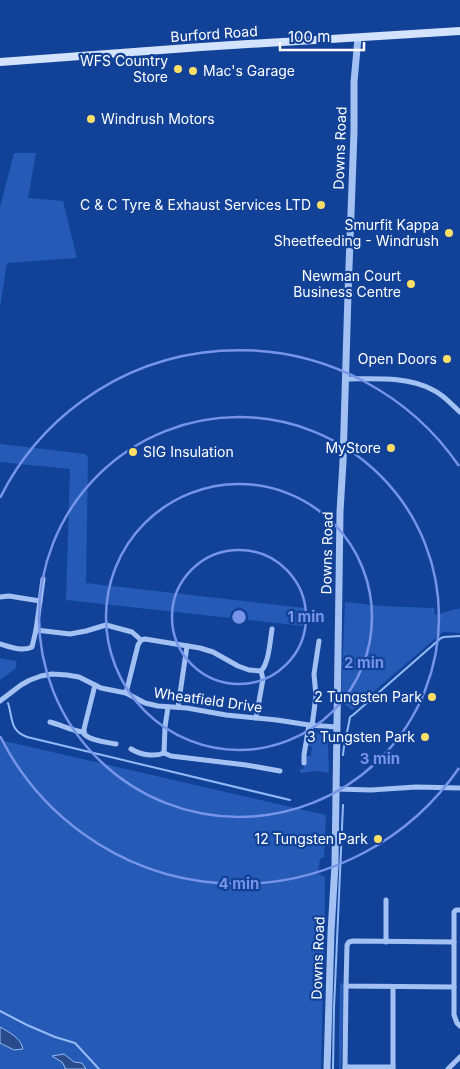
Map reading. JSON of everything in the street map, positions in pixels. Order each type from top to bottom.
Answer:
[{"type":"main road","name":"Burford Road","points":[[0,62],[201,47],[460,32]]},
{"type":"street","name":"Downs Road","points":[[327,1069],[335,865],[340,512],[346,379],[354,82],[358,38]]},
{"type":"street","points":[[346,379],[409,382],[433,390],[460,412]]},
{"type":"street","points":[[0,644],[30,649],[34,643],[42,580]]},
{"type":"street","points":[[0,596],[40,602]]},
{"type":"street","points":[[36,630],[70,634],[106,625],[132,632],[141,640]]},
{"type":"street","points":[[256,718],[262,679],[261,671],[266,662],[272,629]]},
{"type":"street","points":[[126,693],[138,645],[145,638],[207,650],[238,666],[249,670],[261,671]]},
{"type":"street","points":[[304,763],[316,696],[314,674],[319,641]]},
{"type":"street","points":[[178,707],[187,646]]},
{"type":"street","name":"Wheatfield Drive","points":[[0,701],[21,685],[41,676],[67,674],[79,677],[95,686],[126,693],[149,704],[310,726],[336,727]]},
{"type":"street","points":[[95,686],[84,732],[87,737],[116,744]]},
{"type":"street","points":[[164,753],[168,707]]},
{"type":"street","points":[[50,722],[84,732]]},
{"type":"street","points":[[131,749],[151,755],[164,753],[171,756],[280,770]]},
{"type":"street","points":[[336,789],[460,788]]},
{"type":"street","points":[[386,900],[386,942]]},
{"type":"street","points":[[460,910],[454,912],[454,942],[457,960],[454,987],[454,1015],[460,1026]]},
{"type":"street","points":[[393,987],[393,1068],[345,1068],[347,945],[349,942],[454,942]]},
{"type":"street","points":[[346,986],[454,987]]},
{"type":"street","points":[[448,1069],[460,1057]]},
{"type":"shaded area","points":[[14,153],[36,153],[28,198],[63,201],[77,258],[7,263],[0,307],[0,207]]},
{"type":"shaded area","points":[[0,444],[86,454],[88,458],[86,583],[305,608],[303,626],[66,600],[70,469],[0,462]]},
{"type":"shaded area","points":[[345,602],[382,606],[434,608],[435,615],[460,608],[460,633],[443,632],[352,710],[341,702]]},
{"type":"shaded area","points":[[0,658],[17,663],[15,669],[0,680]]},
{"type":"shaded area","points":[[311,731],[323,736],[327,740],[329,773],[319,771],[300,773],[300,769],[303,769],[305,765],[306,756],[311,756],[312,747],[307,745]]},
{"type":"shaded area","points":[[0,740],[326,815],[324,857],[320,859],[318,872],[325,877],[321,1069],[0,1069]]},
{"type":"shaded area","points":[[340,983],[345,988],[343,994],[341,1069],[339,1069],[339,1031]]},
{"type":"shaded area","points":[[0,1027],[11,1033],[22,1045],[23,1049],[14,1050],[0,1043]]},
{"type":"shaded area","points":[[64,1054],[74,1062],[82,1063],[86,1069],[65,1069],[62,1062],[52,1056]]},
{"type":"waterway","points":[[343,755],[350,717],[441,638],[460,636]]},
{"type":"waterway","points":[[8,703],[14,727],[27,737],[290,800]]},
{"type":"waterway","points":[[333,1069],[343,805]]},
{"type":"waterway","points":[[0,1011],[55,1037],[75,1043],[99,1069]]},
{"type":"place","name":"WFS Country Store","points":[[178,69]]},
{"type":"place","name":"Mac's Garage","points":[[193,71]]},
{"type":"place","name":"Windrush Motors","points":[[91,119]]},
{"type":"place","name":"C & C Tyre & Exhaust Services LTD","points":[[321,205]]},
{"type":"place","name":"Smurfit Kappa Sheetfeeding - Windrush","points":[[449,233]]},
{"type":"place","name":"Newman Court Business Centre","points":[[411,284]]},
{"type":"place","name":"Open Doors","points":[[447,359]]},
{"type":"place","name":"MyStore","points":[[391,448]]},
{"type":"place","name":"SIG Insulation","points":[[133,452]]},
{"type":"place","name":"2 Tungsten Park","points":[[432,697]]},
{"type":"place","name":"3 Tungsten Park","points":[[425,737]]},
{"type":"place","name":"12 Tungsten Park","points":[[378,839]]}]
